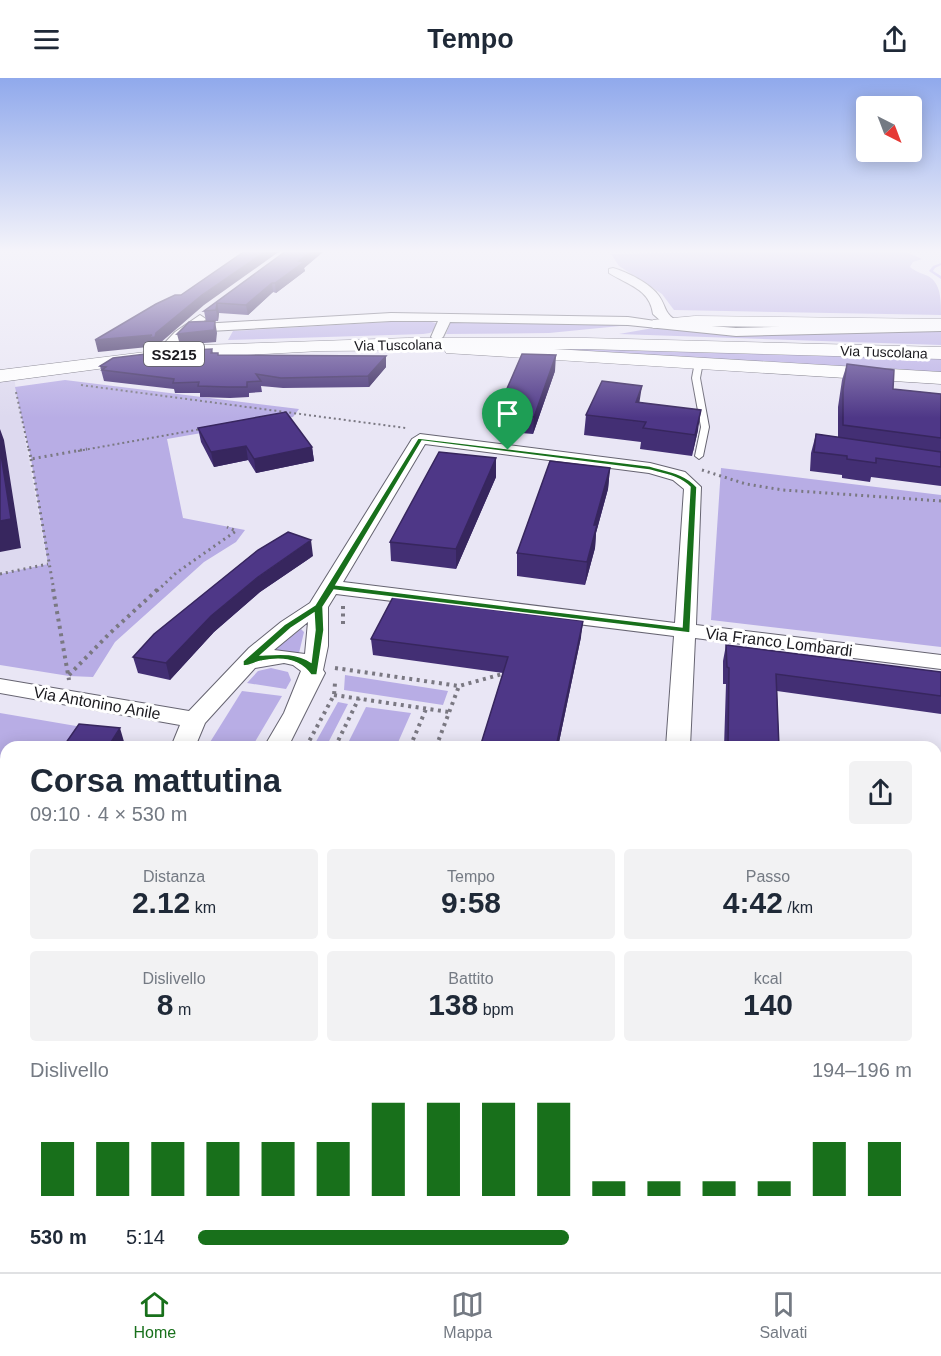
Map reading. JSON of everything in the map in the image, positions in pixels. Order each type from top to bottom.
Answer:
[{"type":"main road","name":"Via Tuscolana","points":[[664,323],[941,326]]},
{"type":"main road","points":[[537,337],[600,332],[664,323]]},
{"type":"main road","name":"Via Tuscolana","points":[[0,370],[165,349],[256,342],[537,337],[941,347]]},
{"type":"main road","name":"Via Tuscolana","points":[[0,376],[205,351],[349,346],[565,343],[941,353]]},
{"type":"main road","name":"Via Tuscolana","points":[[349,346],[601,356],[941,378]]},
{"type":"street","points":[[658,307],[664,323]]},
{"type":"street","points":[[165,349],[178,335],[207,312]]},
{"type":"street","name":"Via Tuscolana","points":[[189,328],[391,317],[618,320],[664,323]]},
{"type":"street","points":[[437,338],[445,318]]},
{"type":"street","points":[[185,741],[194,720],[247,663],[288,626],[337,595],[420,439],[650,468],[679,476],[688,481],[693,487],[678,741]]},
{"type":"street","name":"Via Franco Lombardi","points":[[337,595],[686,631],[941,662]]},
{"type":"street","points":[[280,741],[319,677],[318,607]]},
{"type":"street","points":[[247,663],[267,657],[287,656],[300,659],[309,665],[319,677]]},
{"type":"street","name":"Via Antonino Anile","points":[[0,686],[194,720]]},
{"type":"lane","points":[[699,362],[696,378],[705,428],[699,456]]},
{"type":"path","points":[[16,392],[31,459],[69,676],[109,634],[176,573],[236,531],[227,527]]},
{"type":"path","points":[[273,416],[296,412]]},
{"type":"path","points":[[31,459],[204,429]]},
{"type":"path","points":[[0,574],[48,564]]},
{"type":"path","points":[[337,595],[342,631]]},
{"type":"path","points":[[319,677],[338,658]]},
{"type":"path","points":[[319,677],[459,686],[507,673]]},
{"type":"path","points":[[319,677],[334,695],[449,712]]},
{"type":"path","points":[[319,677],[334,695]]},
{"type":"path","points":[[438,741],[459,686]]},
{"type":"path","points":[[309,741],[334,695]]},
{"type":"path","points":[[338,741],[359,698]]},
{"type":"path","points":[[413,741],[426,709]]},
{"type":"shaded area","points":[[672,307],[941,307],[941,315],[674,310]]},
{"type":"shaded area","points":[[422,320],[436,323],[436,328],[430,333],[423,334],[228,340],[233,331]]},
{"type":"shaded area","points":[[451,321],[640,324],[549,333],[446,334]]},
{"type":"shaded area","points":[[653,328],[685,330],[941,329],[941,345],[619,334]]},
{"type":"shaded area","points":[[592,346],[941,357],[941,372],[497,348]]},
{"type":"shaded area","points":[[14,378],[48,564],[0,574],[0,380]]},
{"type":"shaded area","points":[[65,380],[299,409],[293,417],[167,439],[183,518],[245,530],[236,542],[204,562],[115,642],[93,677],[69,676],[0,665],[0,574],[48,564],[31,459],[15,387]]},
{"type":"shaded area","points":[[721,468],[941,495],[941,647],[711,620]]},
{"type":"shaded area","points":[[301,629],[304,632],[299,653],[275,650]]},
{"type":"shaded area","points":[[271,668],[288,672],[291,680],[286,689],[247,683],[258,671]]},
{"type":"shaded area","points":[[345,675],[448,691],[443,705],[344,690]]},
{"type":"shaded area","points":[[242,691],[282,696],[256,741],[211,741]]},
{"type":"shaded area","points":[[338,702],[348,704],[329,741],[316,741]]},
{"type":"shaded area","points":[[366,707],[411,713],[399,741],[349,741]]},
{"type":"shaded area","points":[[0,713],[82,727],[73,741],[0,741]]},
{"type":"building","points":[[151,307],[188,307],[156,333],[155,337],[146,338],[152,335],[95,340]]},
{"type":"building","points":[[210,307],[216,307],[216,310],[204,311]]},
{"type":"building","points":[[215,321],[214,330],[177,334],[189,322]]},
{"type":"building","points":[[212,349],[211,353],[218,353],[218,355],[386,356],[368,376],[281,378],[256,374],[261,381],[247,382],[247,387],[198,386],[199,382],[173,383],[174,379],[102,370],[106,367],[100,366],[113,358]]},
{"type":"building","points":[[522,354],[556,355],[534,417],[496,414]]},
{"type":"building","points":[[847,364],[894,370],[893,389],[941,394],[941,438],[843,425],[843,390]]},
{"type":"building","points":[[602,381],[642,386],[636,402],[701,410],[695,435],[643,428],[646,422],[586,415]]},
{"type":"building","points":[[286,412],[312,447],[254,459],[246,446],[211,452],[198,428]]},
{"type":"building","points":[[816,434],[941,452],[941,467],[876,458],[876,463],[847,459],[847,456],[814,452]]},
{"type":"building","points":[[0,448],[11,519],[0,521]]},
{"type":"building","points":[[439,452],[496,458],[456,549],[390,542]]},
{"type":"building","points":[[550,461],[610,468],[594,525],[597,525],[587,562],[517,553]]},
{"type":"building","points":[[288,532],[311,540],[258,577],[211,616],[166,663],[133,657],[154,634],[258,550]]},
{"type":"building","points":[[393,597],[583,621],[557,741],[482,741],[508,657],[371,639]]},
{"type":"building","points":[[726,645],[941,672],[941,696],[776,674],[779,741],[728,741],[729,668],[727,667]]},
{"type":"building","points":[[79,724],[120,728],[112,741],[67,741]]},
{"type":"route","points":[[508,450],[420,439],[318,607],[288,626],[247,663],[260,658],[287,656],[300,659],[309,665],[314,673],[320,630],[318,607],[331,587],[686,631],[693,487],[688,481],[679,476],[650,468],[508,450]]}]
